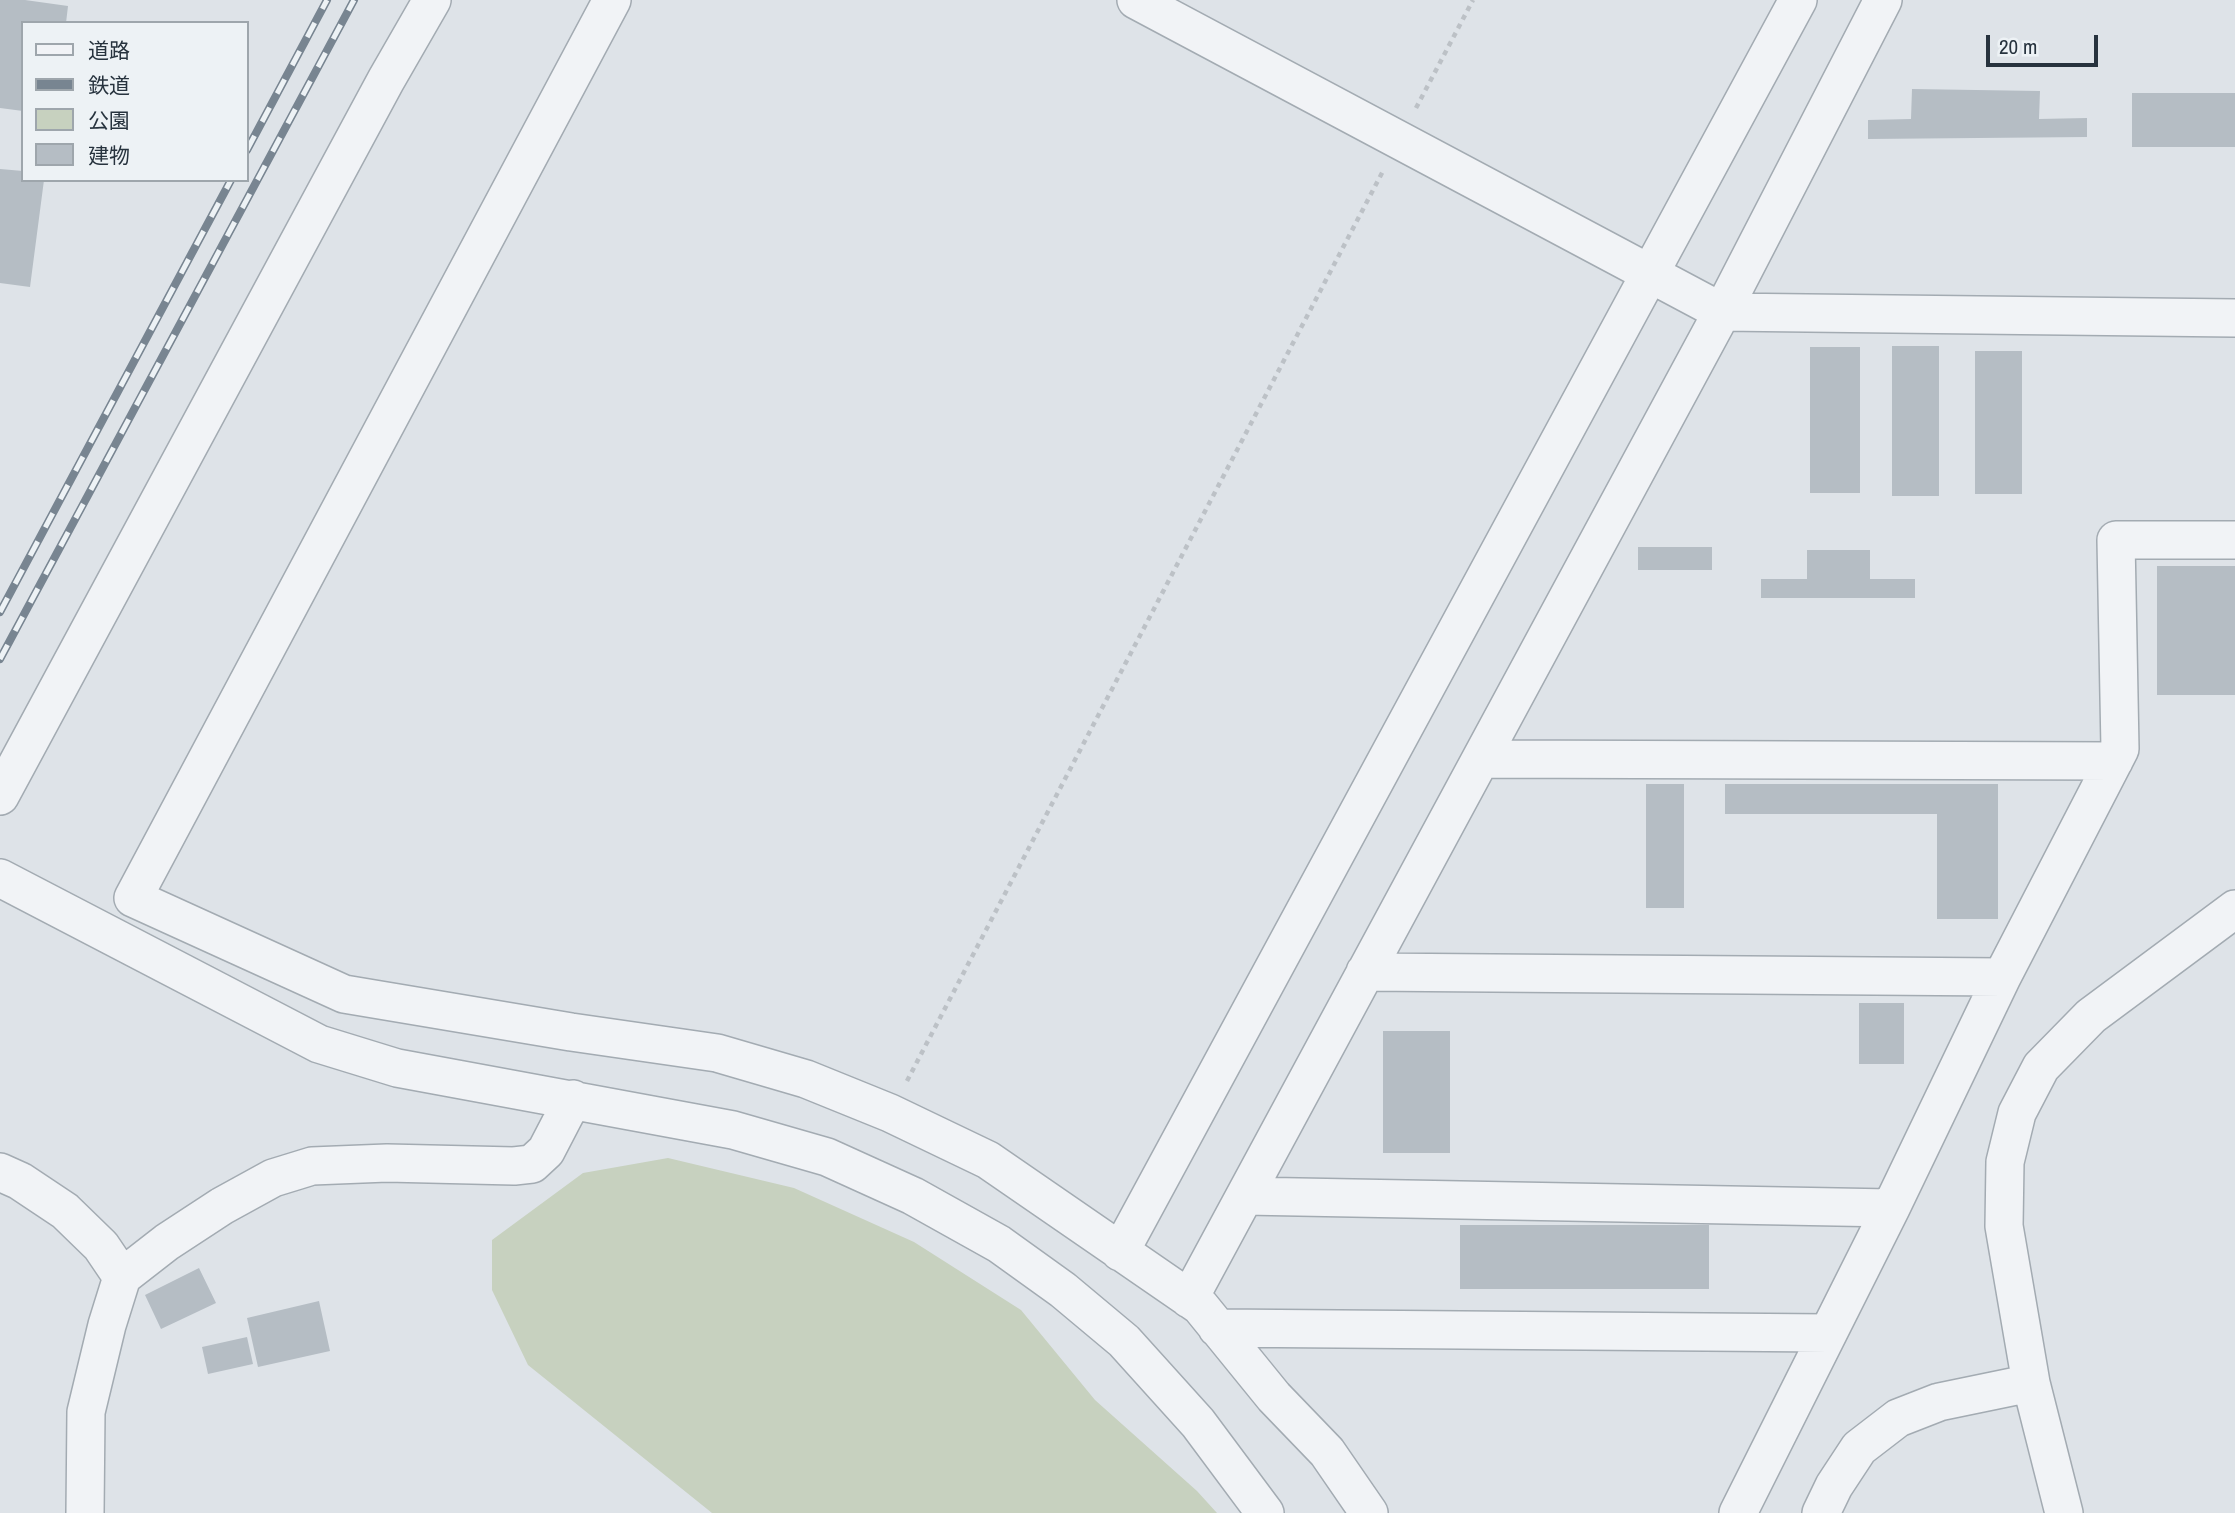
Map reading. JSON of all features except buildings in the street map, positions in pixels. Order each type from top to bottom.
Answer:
[{"type":"street","points":[[0,796],[379,92],[432,0]]},
{"type":"street","points":[[113,937],[612,0]]},
{"type":"street","points":[[1136,0],[1722,312],[2235,318]]},
{"type":"street","points":[[1120,1252],[1798,0]]},
{"type":"street","points":[[1189,1299],[1722,312],[1884,0]]},
{"type":"street","points":[[1738,1513],[1891,1208],[2002,977],[2120,749],[2116,540],[2235,540]]},
{"type":"street","points":[[1481,759],[2115,761]]},
{"type":"street","points":[[0,878],[319,1044],[397,1068],[733,1130],[827,1157],[913,1196],[999,1244],[1063,1290],[1124,1341],[1198,1423],[1265,1513]]},
{"type":"street","points":[[134,898],[344,994],[717,1053],[806,1079],[890,1113],[988,1160],[1200,1306],[1274,1397],[1327,1452],[1369,1513]]},
{"type":"street","points":[[2064,1513],[2031,1383],[2004,1226],[2005,1162],[2017,1113],[2040,1067],[2091,1016],[2235,909]]},
{"type":"street","points":[[1365,972],[2002,977]]},
{"type":"street","points":[[85,1513],[86,1412],[107,1325],[122,1277],[167,1242],[222,1206],[273,1178],[312,1166],[387,1163],[514,1166],[532,1164],[545,1151],[573,1099]]},
{"type":"street","points":[[0,1172],[20,1181],[65,1211],[101,1246],[122,1277]]},
{"type":"street","points":[[1245,1196],[1891,1208]]},
{"type":"street","points":[[1217,1328],[1828,1333]]},
{"type":"street","points":[[1821,1513],[1834,1486],[1859,1448],[1898,1418],[1939,1402],[2031,1383]]},
{"type":"path","points":[[890,1113],[1473,0]]},
{"type":"green space","points":[[668,1158],[794,1188],[914,1242],[1021,1310],[1095,1400],[1197,1491],[1217,1513],[712,1513],[528,1365],[492,1290],[492,1240],[583,1173]]},
{"type":"railway","points":[[248,148],[327,0]]},
{"type":"railway","points":[[0,659],[354,0]]},
{"type":"railway","points":[[0,612],[230,182]]}]
